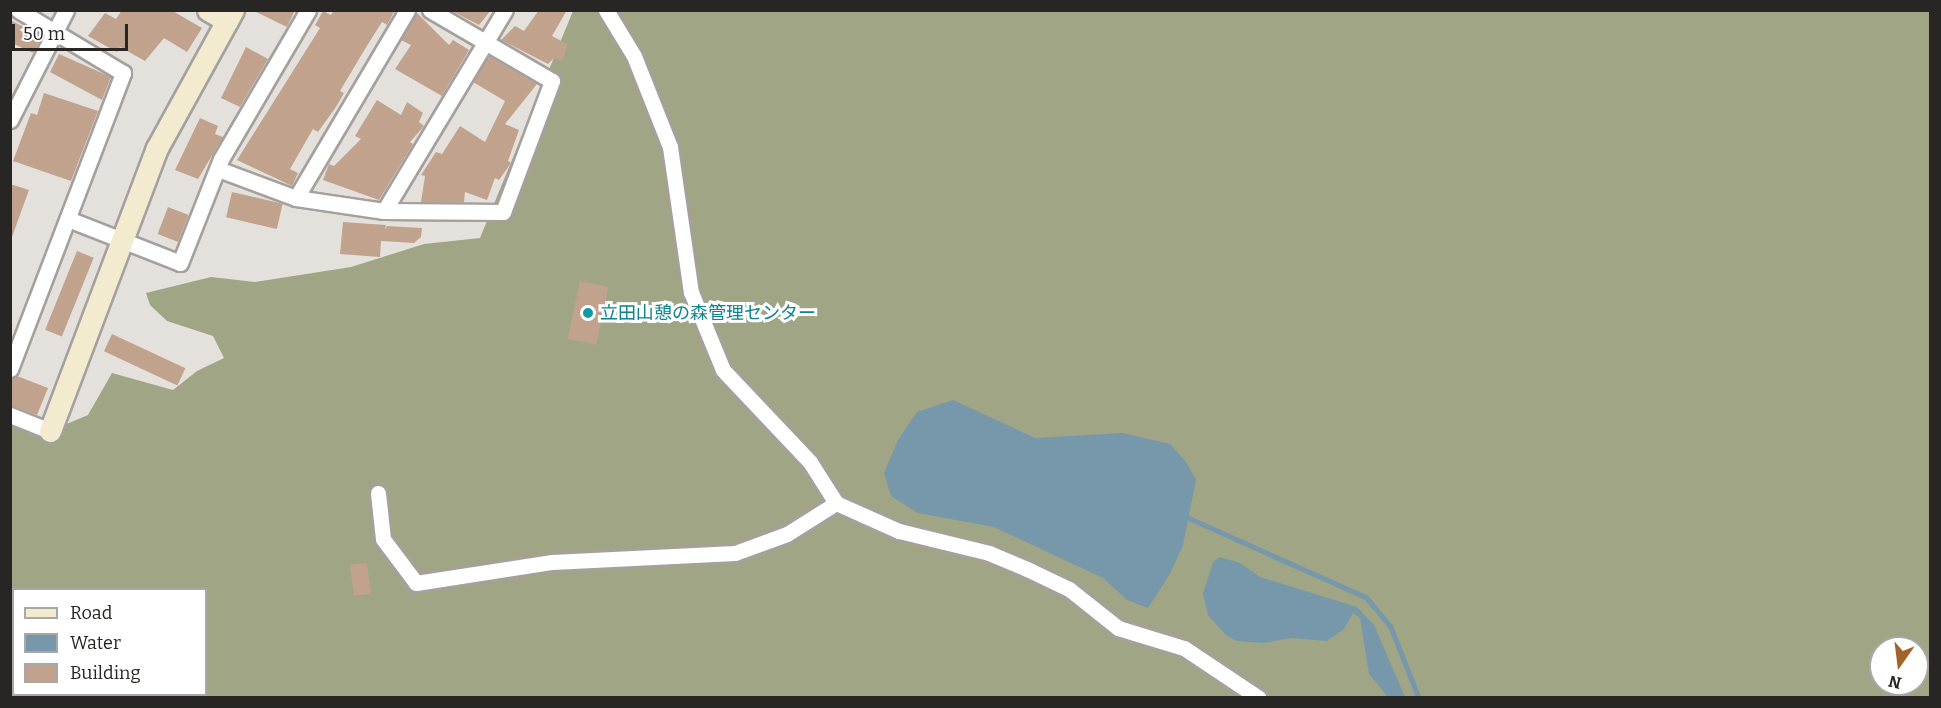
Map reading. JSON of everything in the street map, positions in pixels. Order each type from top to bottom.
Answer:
[{"type":"street","points":[[10,369],[123,73],[18,10]]},
{"type":"street","points":[[10,120],[13,104],[66,10]]},
{"type":"street","points":[[10,415],[50,431],[157,148],[230,16],[208,10]]},
{"type":"street","points":[[68,219],[122,243],[180,263],[218,169],[308,10]]},
{"type":"street","points":[[296,198],[407,10]]},
{"type":"street","points":[[218,169],[296,198],[384,211],[503,212],[552,81],[430,10]]},
{"type":"street","points":[[384,211],[505,10]]},
{"type":"street","points":[[606,10],[634,56],[670,147],[691,292],[723,370],[810,462],[836,503],[899,531],[989,553],[1027,569],[1069,589],[1118,628],[1184,648],[1260,698]]},
{"type":"street","points":[[378,493],[383,539],[416,583],[552,562],[735,553],[787,534],[836,503]]},
{"type":"green space","points":[[573,11],[1930,11],[1930,697],[11,697],[10,415],[50,431],[88,415],[112,373],[173,390],[197,371],[224,358],[213,336],[167,321],[150,305],[146,293],[211,277],[255,282],[351,267],[424,244],[480,238]]},
{"type":"water","points":[[953,400],[1035,438],[1123,433],[1170,444],[1186,462],[1196,480],[1183,545],[1170,574],[1148,608],[1127,600],[1103,578],[994,527],[918,513],[891,496],[884,473],[898,440],[917,412]]},
{"type":"water","points":[[1220,557],[1240,563],[1260,577],[1357,607],[1374,625],[1405,697],[1388,697],[1369,674],[1360,618],[1353,613],[1344,629],[1327,641],[1291,638],[1263,643],[1236,641],[1226,635],[1208,615],[1203,594],[1213,562]]},
{"type":"building","points":[[122,10],[171,10],[202,28],[187,52],[164,38],[145,61],[120,47],[117,52],[88,36],[105,13],[116,19]]},
{"type":"building","points":[[252,10],[295,10],[287,27]]},
{"type":"building","points":[[334,10],[395,10],[387,25],[382,22],[365,49],[340,91],[344,93],[336,107],[318,132],[313,129],[290,169],[298,173],[292,186],[237,160],[320,28],[315,25],[323,11],[331,15]]},
{"type":"building","points":[[450,10],[491,10],[479,25]]},
{"type":"building","points":[[539,10],[567,10],[552,36],[567,44],[563,61],[554,58],[548,64],[501,40],[515,26],[524,31]]},
{"type":"building","points":[[416,12],[449,45],[453,40],[469,50],[442,96],[395,69],[411,45],[401,40]]},
{"type":"building","points":[[10,20],[42,36],[33,53],[10,42]]},
{"type":"building","points":[[246,47],[268,59],[240,107],[221,98]]},
{"type":"building","points":[[59,54],[111,77],[102,100],[50,72]]},
{"type":"building","points":[[489,56],[537,84],[505,124],[519,130],[508,161],[511,163],[499,180],[495,178],[487,200],[465,192],[464,202],[421,202],[425,176],[421,175],[436,152],[442,154],[460,126],[485,142],[505,101],[473,82]]},
{"type":"building","points":[[44,93],[98,111],[71,181],[13,161],[31,113],[37,115]]},
{"type":"building","points":[[377,100],[401,115],[407,102],[423,113],[419,122],[424,126],[410,142],[413,144],[379,200],[323,180],[329,164],[334,166],[361,139],[355,136]]},
{"type":"building","points":[[200,118],[218,126],[215,134],[223,137],[198,179],[175,170]]},
{"type":"building","points":[[10,184],[29,190],[12,237],[10,237]]},
{"type":"building","points":[[232,192],[283,204],[277,229],[226,217]]},
{"type":"building","points":[[168,207],[189,215],[178,242],[158,234]]},
{"type":"building","points":[[343,222],[386,225],[385,229],[387,226],[422,228],[421,237],[414,243],[381,241],[380,257],[340,254]]},
{"type":"building","points":[[77,251],[94,258],[62,337],[45,330]]},
{"type":"building","name":"立田山憩の森管理センター","points":[[580,281],[608,287],[596,345],[568,339]]},
{"type":"building","points":[[112,334],[185,368],[177,385],[104,351]]},
{"type":"building","points":[[17,376],[48,388],[37,415],[10,405],[10,379]]},
{"type":"building","points":[[367,563],[371,594],[354,596],[350,565]]},
{"type":"waterway","points":[[1189,518],[1366,597],[1391,627],[1419,698]]},
{"type":"place","name":"立田山憩の森管理センター","points":[[588,313]]}]
